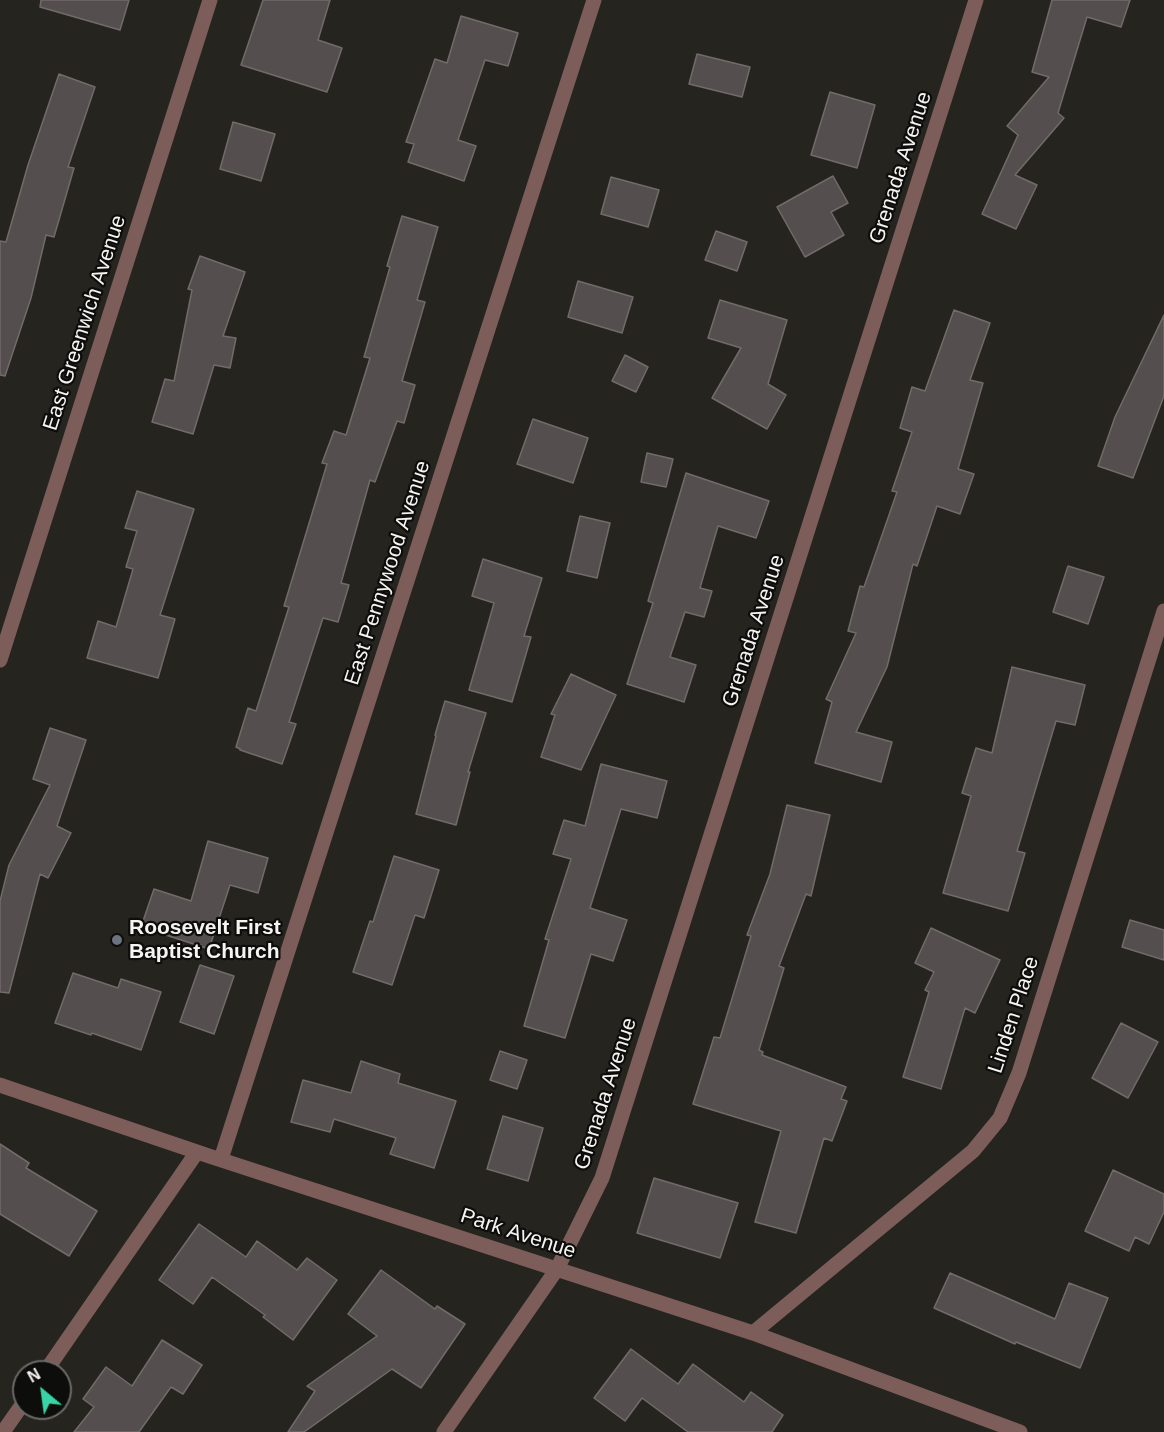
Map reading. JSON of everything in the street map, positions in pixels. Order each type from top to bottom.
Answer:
[{"type":"street","name":"East Greenwich Avenue","points":[[0,660],[210,0]]},
{"type":"street","name":"East Pennywood Avenue","points":[[221,1159],[594,0]]},
{"type":"street","name":"Grenada Avenue","points":[[444,1432],[557,1269],[602,1178],[976,0]]},
{"type":"street","name":"Linden Place","points":[[753,1333],[974,1151],[1000,1118],[1019,1073],[1164,611]]},
{"type":"street","name":"Park Avenue","points":[[0,1085],[196,1152],[753,1333],[1020,1432]]},
{"type":"street","points":[[53,1360],[196,1152]]},
{"type":"street","points":[[3,1432],[12,1419]]},
{"type":"building","points":[[41,0],[129,0],[120,30],[40,7]]},
{"type":"building","points":[[263,0],[330,0],[318,40],[342,48],[327,92],[241,65]]},
{"type":"building","points":[[1052,0],[1130,0],[1121,27],[1087,17],[1058,113],[1064,118],[1015,175],[1037,185],[1016,229],[982,214],[1018,135],[1007,126],[1049,77],[1032,72]]},
{"type":"building","points":[[461,16],[518,33],[508,66],[485,60],[458,140],[476,146],[464,181],[408,162],[414,144],[406,142],[435,59],[447,63]]},
{"type":"building","points":[[697,54],[750,67],[742,97],[689,84]]},
{"type":"building","points":[[59,74],[95,87],[68,167],[74,168],[54,237],[46,235],[31,298],[5,376],[0,375],[0,241],[6,242],[28,165]]},
{"type":"building","points":[[830,92],[875,105],[857,168],[811,155]]},
{"type":"building","points":[[233,122],[275,134],[261,181],[220,169]]},
{"type":"building","points":[[833,176],[848,203],[831,212],[844,235],[805,257],[777,207]]},
{"type":"building","points":[[611,177],[659,190],[648,227],[601,214]]},
{"type":"building","points":[[402,216],[438,227],[417,300],[425,302],[402,381],[415,385],[404,423],[397,421],[375,482],[370,480],[341,583],[349,585],[338,622],[323,618],[289,722],[296,724],[282,764],[236,747],[248,708],[256,711],[289,607],[284,606],[327,464],[322,463],[334,431],[346,435],[370,358],[364,357]]},
{"type":"building","points":[[716,231],[747,242],[737,271],[705,260]]},
{"type":"building","points":[[200,256],[245,272],[223,336],[236,338],[230,368],[214,365],[193,434],[152,422],[165,379],[174,381],[192,290],[188,289]]},
{"type":"building","points":[[578,281],[633,297],[622,333],[568,317]]},
{"type":"building","points":[[720,300],[787,320],[768,384],[786,395],[767,429],[712,398],[741,348],[708,338]]},
{"type":"building","points":[[954,310],[990,323],[970,380],[983,383],[958,469],[974,474],[960,514],[937,506],[917,566],[913,564],[887,667],[856,732],[892,742],[881,782],[815,763],[832,702],[826,699],[856,633],[848,631],[860,586],[864,587],[897,492],[892,491],[912,432],[900,428],[912,387],[925,391]]},
{"type":"building","points":[[1164,315],[1164,396],[1133,478],[1098,466],[1115,417]]},
{"type":"building","points":[[625,355],[648,367],[636,392],[612,381]]},
{"type":"building","points":[[533,419],[588,438],[573,483],[517,464]]},
{"type":"building","points":[[647,453],[673,459],[666,487],[641,482]]},
{"type":"building","points":[[686,473],[769,501],[756,538],[718,526],[700,588],[712,591],[704,617],[685,612],[670,657],[696,665],[684,702],[627,684],[653,603],[648,601]]},
{"type":"building","points":[[137,491],[194,509],[160,615],[175,619],[158,678],[87,658],[98,621],[116,627],[133,569],[126,567],[137,531],[125,528]]},
{"type":"building","points":[[580,516],[610,523],[597,578],[567,571]]},
{"type":"building","points":[[483,559],[542,578],[524,636],[531,637],[512,702],[469,690],[494,603],[472,596]]},
{"type":"building","points":[[1068,566],[1104,577],[1088,624],[1053,612]]},
{"type":"building","points":[[1012,667],[1085,685],[1075,725],[1056,721],[1017,851],[1025,853],[1008,911],[943,893],[971,796],[962,793],[976,748],[992,753]]},
{"type":"building","points":[[571,674],[616,695],[581,770],[541,757],[555,715],[551,714]]},
{"type":"building","points":[[445,701],[486,713],[468,772],[470,772],[456,825],[416,814]]},
{"type":"building","points":[[50,728],[86,740],[57,826],[71,833],[48,878],[40,874],[9,993],[0,992],[0,901],[9,865],[50,785],[33,779]]},
{"type":"building","points":[[601,764],[667,781],[657,818],[621,809],[590,908],[627,920],[613,961],[591,954],[565,1038],[524,1026],[549,940],[545,939],[571,859],[553,854],[564,820],[585,826]]},
{"type":"building","points":[[787,805],[830,815],[811,896],[806,894],[779,966],[784,968],[759,1050],[763,1052],[762,1055],[846,1087],[841,1099],[847,1101],[832,1141],[824,1138],[796,1233],[755,1222],[781,1131],[693,1104],[714,1037],[720,1038],[751,936],[747,935],[770,874]]},
{"type":"building","points":[[208,841],[268,858],[258,893],[230,885],[209,949],[141,927],[154,889],[191,901]]},
{"type":"building","points":[[394,856],[439,870],[424,918],[415,915],[392,985],[353,972],[370,921],[373,922]]},
{"type":"building","points":[[1130,920],[1164,930],[1164,960],[1122,947]]},
{"type":"building","points":[[931,928],[1000,960],[975,1013],[965,1008],[941,1089],[903,1077],[929,992],[925,990],[934,972],[915,963]]},
{"type":"building","points":[[200,965],[234,976],[214,1034],[180,1022]]},
{"type":"building","points":[[73,973],[118,988],[121,979],[161,992],[141,1050],[55,1023]]},
{"type":"building","points":[[1121,1023],[1158,1042],[1128,1098],[1092,1078]]},
{"type":"building","points":[[500,1051],[527,1060],[517,1089],[490,1080]]},
{"type":"building","points":[[361,1061],[400,1074],[398,1083],[456,1101],[434,1168],[390,1154],[396,1138],[334,1119],[330,1132],[291,1122],[303,1080],[351,1093]]},
{"type":"building","points":[[503,1116],[543,1128],[528,1181],[487,1169]]},
{"type":"building","points":[[0,1144],[29,1163],[26,1168],[97,1211],[69,1256],[0,1214]]},
{"type":"building","points":[[1113,1170],[1164,1194],[1164,1212],[1149,1244],[1135,1237],[1129,1251],[1085,1231]]},
{"type":"building","points":[[654,1178],[738,1203],[720,1258],[637,1233]]},
{"type":"building","points":[[199,1224],[246,1257],[257,1241],[297,1270],[307,1258],[337,1280],[293,1340],[263,1317],[265,1315],[212,1277],[193,1304],[159,1280]]},
{"type":"building","points":[[381,1270],[435,1309],[437,1306],[465,1324],[421,1388],[392,1369],[304,1432],[288,1432],[315,1391],[307,1386],[377,1336],[348,1314]]},
{"type":"building","points":[[950,1273],[1055,1319],[1069,1283],[1108,1298],[1080,1368],[1016,1342],[1015,1344],[934,1308]]},
{"type":"building","points":[[162,1340],[202,1365],[183,1394],[171,1387],[139,1432],[74,1432],[94,1407],[83,1399],[106,1367],[132,1386]]},
{"type":"building","points":[[631,1349],[678,1384],[693,1364],[744,1402],[751,1392],[783,1415],[772,1432],[688,1432],[642,1398],[625,1421],[594,1398]]},
{"type":"place","name":"Roosevelt First Baptist Church","points":[[117,940]]}]
